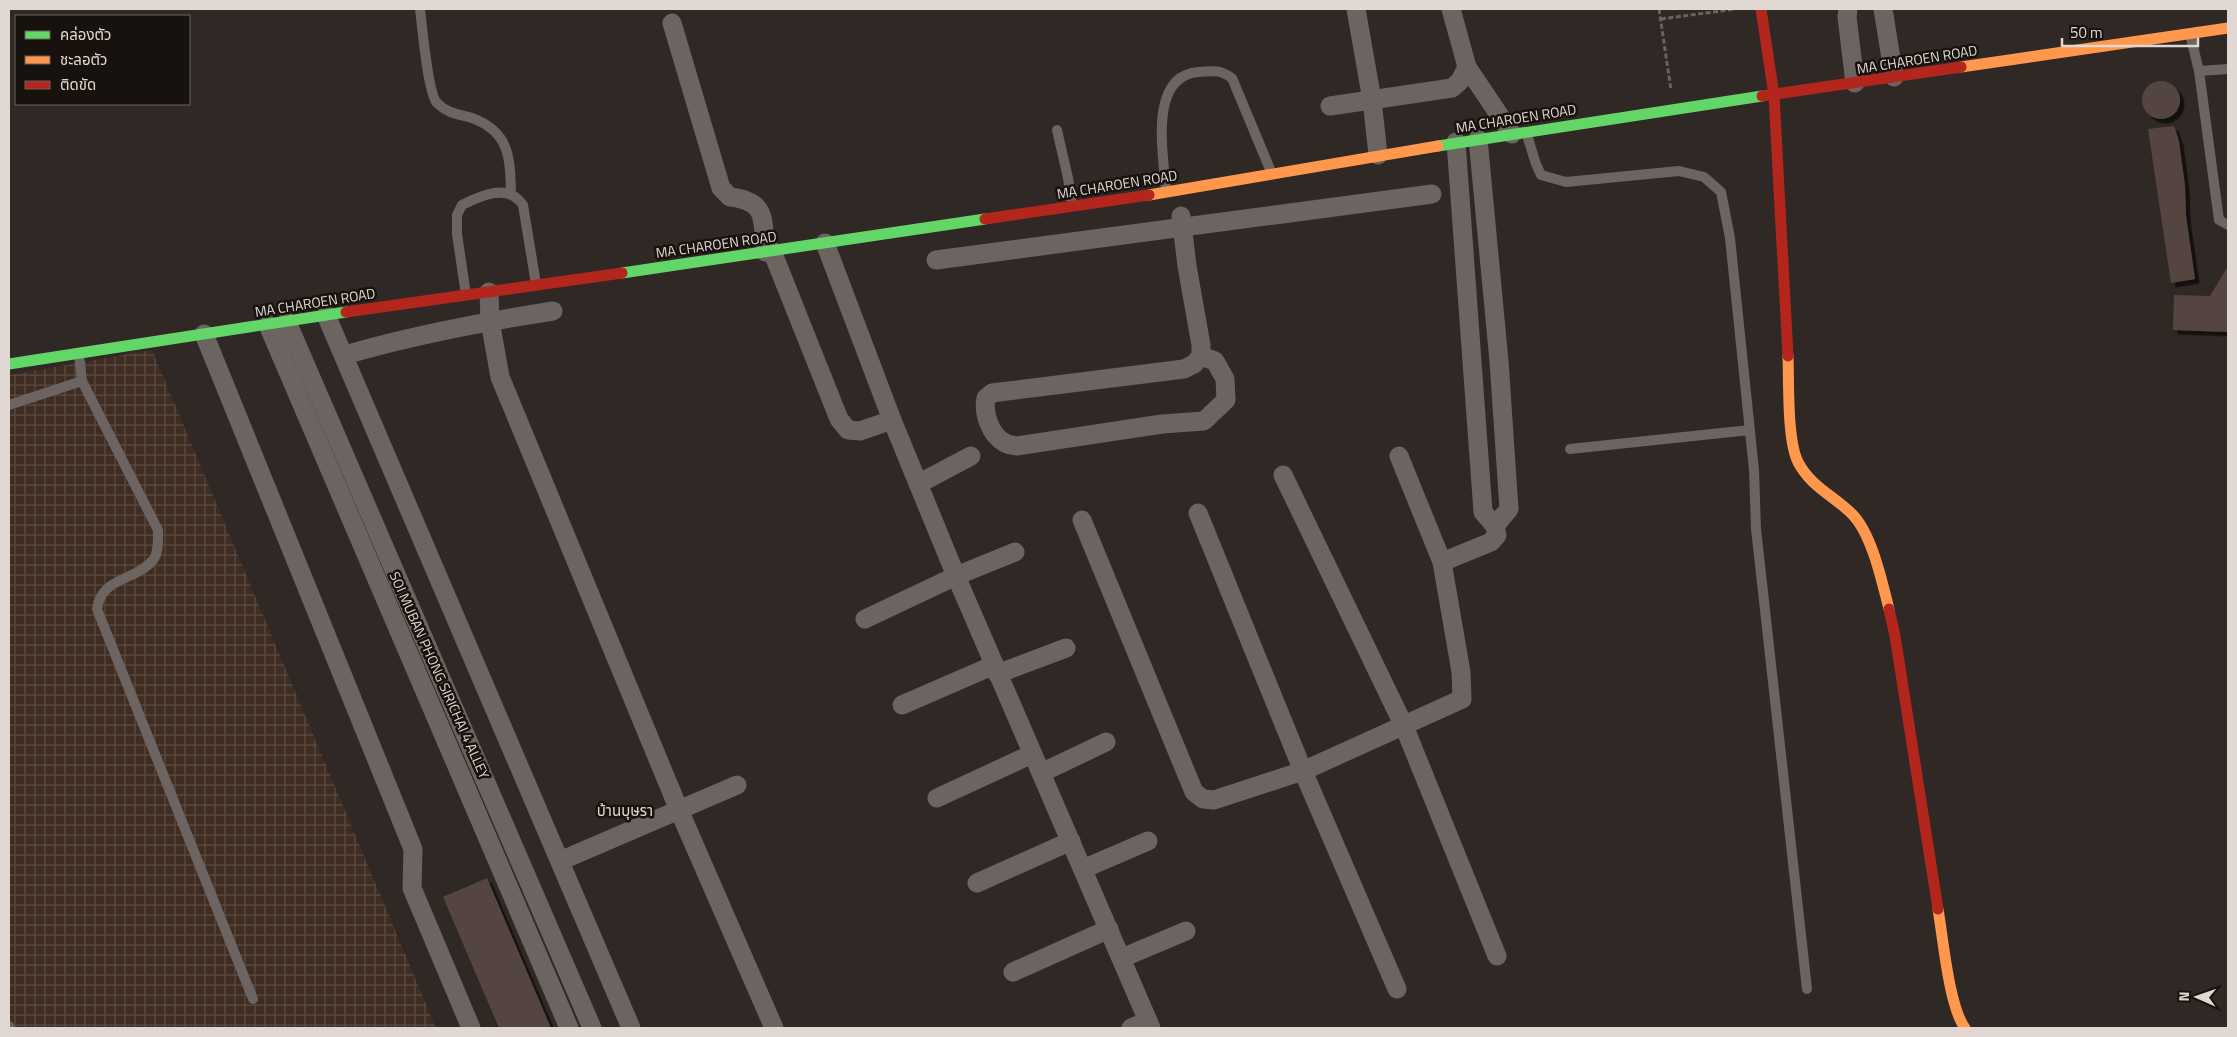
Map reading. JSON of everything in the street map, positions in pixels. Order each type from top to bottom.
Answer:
[{"type":"main road","points":[[1762,9],[1774,95],[1792,440],[1797,461],[1812,483],[1853,515],[1866,536],[1880,569],[1895,636],[1953,998],[1960,1020],[1965,1028]]},
{"type":"main road","name":"MA CHAROEN ROAD","points":[[9,364],[277,324],[326,314],[466,296],[1169,192],[1456,142],[2228,28]]},
{"type":"street","points":[[1356,9],[1372,100],[1378,155]]},
{"type":"street","points":[[1451,9],[1467,67],[1519,133]]},
{"type":"street","points":[[1848,9],[1847,17],[1855,83]]},
{"type":"street","points":[[1883,9],[1894,77]]},
{"type":"street","points":[[672,23],[721,188],[730,197],[747,199],[755,204],[764,225],[768,251],[839,419],[848,430],[860,431],[892,420]]},
{"type":"street","points":[[1330,106],[1452,88],[1460,81],[1467,67]]},
{"type":"street","points":[[1478,139],[1499,361],[1509,509],[1495,526]]},
{"type":"street","points":[[1442,562],[1492,542],[1497,536],[1495,526],[1482,512],[1456,142]]},
{"type":"street","points":[[1182,222],[1192,206],[1191,188]]},
{"type":"street","points":[[1169,192],[1171,209],[1182,222],[1201,356],[1194,364],[1184,369],[992,394],[986,398],[985,414],[994,432],[1005,443],[1016,446],[1162,424],[1204,421],[1226,400],[1225,379],[1215,361],[1201,356]]},
{"type":"street","points":[[936,260],[1182,222],[1432,194]]},
{"type":"street","points":[[825,243],[892,420],[956,576],[1122,958],[1144,1026]]},
{"type":"street","points":[[489,292],[490,321],[500,377],[679,810],[774,1028]]},
{"type":"street","points":[[345,355],[490,321],[553,311]]},
{"type":"street","points":[[326,314],[631,1028]]},
{"type":"street","name":"SOI MUBAN PHONG SIRICHAI 4 ALLEY","points":[[277,324],[527,874],[592,1028]]},
{"type":"street","name":"SOI MUBAN PHONG SIRICHAI 4 ALLEY","points":[[277,324],[569,1028]]},
{"type":"street","points":[[204,334],[413,849],[412,888],[471,1028]]},
{"type":"street","points":[[918,484],[971,456]]},
{"type":"street","points":[[1082,520],[1194,792],[1203,799],[1214,800],[1303,771],[1462,699],[1461,672],[1442,562],[1399,456]]},
{"type":"street","points":[[1283,475],[1404,726],[1497,956]]},
{"type":"street","points":[[1198,514],[1303,771],[1397,989]]},
{"type":"street","points":[[865,620],[956,576],[1015,552]]},
{"type":"street","points":[[902,706],[996,670],[1066,648]]},
{"type":"street","points":[[1041,773],[1106,742]]},
{"type":"street","points":[[937,798],[1032,754]]},
{"type":"street","points":[[560,861],[736,785]]},
{"type":"street","points":[[977,883],[1070,841]]},
{"type":"street","points":[[1083,869],[1148,841]]},
{"type":"street","points":[[508,884],[527,874]]},
{"type":"street","points":[[1013,972],[1109,929]]},
{"type":"street","points":[[1122,958],[1186,931]]},
{"type":"lane","points":[[420,9],[430,77],[436,102],[450,113],[472,118],[491,128],[502,139],[510,160],[511,193]]},
{"type":"lane","points":[[2190,34],[2200,71],[2219,220],[2228,225]]},
{"type":"lane","points":[[2200,71],[2228,69]]},
{"type":"lane","points":[[1169,192],[1162,118],[1165,99],[1175,82],[1193,72],[1220,70],[1232,78],[1272,174]]},
{"type":"lane","points":[[1057,130],[1072,206]]},
{"type":"lane","points":[[1519,133],[1541,175],[1566,182],[1679,171],[1704,177],[1721,192],[1730,238],[1750,430],[1756,528],[1807,989]]},
{"type":"lane","points":[[466,296],[457,234],[457,215],[462,205],[495,192],[511,193],[517,196],[523,205],[536,285]]},
{"type":"lane","points":[[79,353],[82,381],[158,530],[157,549],[154,560],[134,574],[109,586],[98,598],[97,609],[254,999]]},
{"type":"lane","points":[[9,405],[82,381]]},
{"type":"lane","points":[[1570,449],[1750,430]]},
{"type":"path","points":[[1660,9],[1674,110]]},
{"type":"path","points":[[1661,19],[1736,9]]},
{"type":"shaded area","points":[[152,350],[436,1028],[9,1028],[9,375]]},
{"type":"building","points":[[2161,81],[2174,87],[2180,100],[2174,113],[2161,119],[2148,113],[2142,100],[2148,87]]},
{"type":"building","points":[[2174,126],[2179,141],[2185,186],[2186,216],[2195,279],[2171,283],[2148,129]]},
{"type":"building","points":[[2228,266],[2228,332],[2173,330],[2174,295],[2210,296]]},
{"type":"building","points":[[487,878],[551,1028],[499,1028],[443,897]]},
{"type":"traffic: fast","points":[[1438,146],[1762,96]]},
{"type":"traffic: fast","points":[[622,273],[985,219]]},
{"type":"traffic: fast","points":[[9,364],[346,312]]},
{"type":"traffic: slow","points":[[1961,67],[2228,28]]},
{"type":"traffic: slow","points":[[1149,195],[1438,146]]},
{"type":"traffic: slow","points":[[1788,356],[1790,426],[1794,452],[1798,462],[1809,478],[1852,514],[1859,523],[1871,546],[1889,609]]},
{"type":"traffic: slow","points":[[1938,909],[1951,989],[1959,1018],[1965,1028]]},
{"type":"traffic: jam","points":[[1761,9],[1774,95],[1788,356]]},
{"type":"traffic: jam","points":[[1762,96],[1961,67]]},
{"type":"traffic: jam","points":[[985,219],[1149,195]]},
{"type":"traffic: jam","points":[[346,312],[622,273]]},
{"type":"traffic: jam","points":[[1889,609],[1895,636],[1938,909]]},
{"type":"district","name":"บ้านบุษรา","points":[[625,810]]}]
